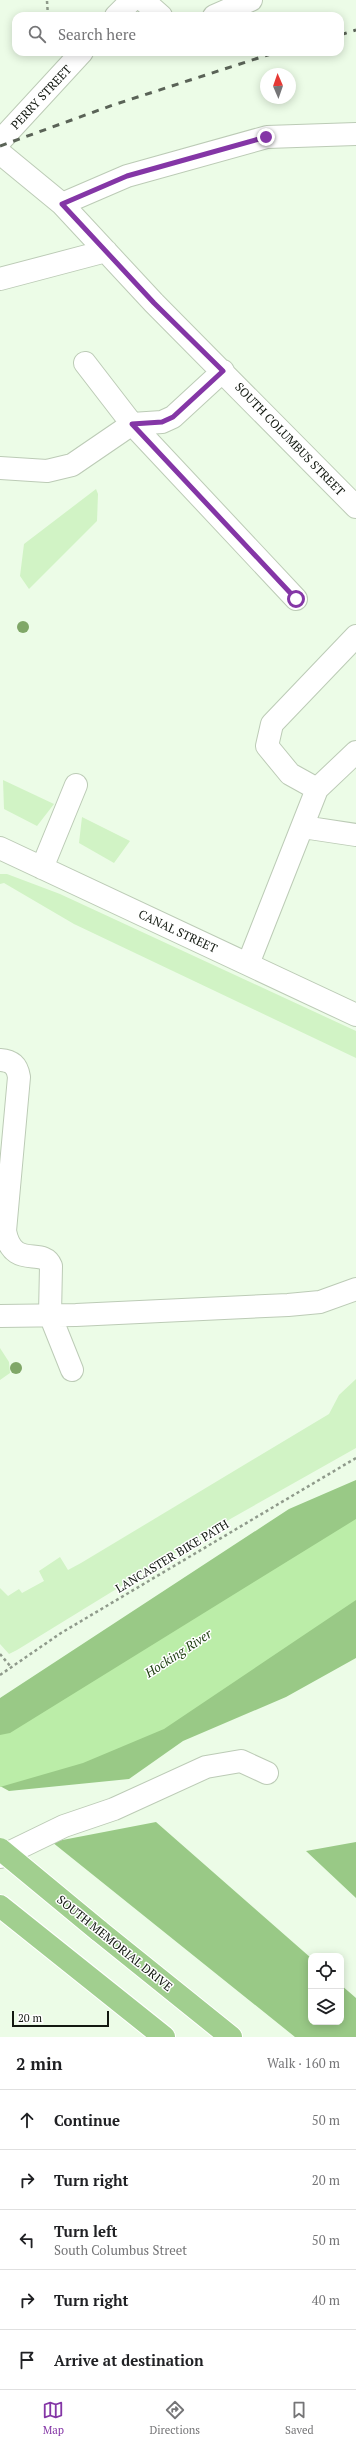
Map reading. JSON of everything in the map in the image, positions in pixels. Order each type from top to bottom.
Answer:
[{"type":"highway","name":"SOUTH MEMORIAL DRIVE","points":[[0,1850],[231,2037]]},
{"type":"highway","points":[[0,1906],[164,2037]]},
{"type":"street","points":[[223,12],[250,0]]},
{"type":"street","points":[[129,4],[150,12]]},
{"type":"street","name":"PERRY STREET","points":[[0,141],[78,56]]},
{"type":"street","points":[[62,204],[127,176],[266,137],[356,134]]},
{"type":"street","name":"SOUTH COLUMBUS STREET","points":[[0,153],[62,204],[356,507]]},
{"type":"street","points":[[0,279],[106,251]]},
{"type":"street","points":[[85,363],[132,424],[296,599]]},
{"type":"street","points":[[0,468],[47,471],[72,465],[132,424],[162,422],[173,417],[223,371]]},
{"type":"street","points":[[317,789],[290,774],[267,746],[272,724],[356,636]]},
{"type":"street","points":[[248,964],[303,828],[317,789],[356,752]]},
{"type":"street","points":[[42,868],[76,785]]},
{"type":"street","points":[[303,828],[356,835]]},
{"type":"street","name":"CANAL STREET","points":[[0,848],[356,1015]]},
{"type":"street","points":[[0,1060],[9,1061],[14,1064],[19,1077],[5,1231],[7,1242],[15,1252],[27,1257],[44,1257],[49,1260],[51,1266],[50,1315],[72,1370]]},
{"type":"street","points":[[0,1316],[288,1305],[320,1302],[356,1289]]},
{"type":"street","points":[[0,1858],[64,1826],[114,1809],[206,1767],[241,1761],[267,1773]]},
{"type":"path","points":[[47,1],[48,12]]},
{"type":"path","name":"LANCASTER BIKE PATH","points":[[0,1676],[67,1629],[356,1458]]},
{"type":"path","points":[[0,1654],[11,1667]]},
{"type":"shaded area","points":[[96,489],[98,494],[97,521],[29,589],[20,576],[24,544]]},
{"type":"shaded area","points":[[3,780],[54,804],[37,826],[4,809]]},
{"type":"shaded area","points":[[82,817],[130,841],[114,863],[79,843]]},
{"type":"shaded area","points":[[0,874],[7,874],[60,894],[356,1031],[356,1058],[74,924],[4,883],[0,884]]},
{"type":"shaded area","points":[[0,1348],[9,1362],[10,1373],[0,1380]]},
{"type":"shaded area","points":[[356,1379],[356,1448],[232,1518],[17,1650],[9,1654],[0,1644],[0,1588],[8,1596],[19,1589],[22,1593],[44,1581],[39,1571],[60,1557],[68,1570],[81,1563],[329,1414],[339,1395]]},
{"type":"shaded area","points":[[356,1480],[356,1658],[286,1697],[183,1741],[129,1779],[9,1791],[0,1786],[0,1698],[289,1509]]},
{"type":"shaded area","points":[[156,1822],[308,1955],[308,2025],[344,2025],[344,1988],[356,1998],[356,2037],[295,2037],[52,1842]]},
{"type":"shaded area","points":[[356,1842],[356,1898],[306,1851]]},
{"type":"water","name":"Hocking River","points":[[356,1519],[356,1600],[164,1729],[83,1763],[0,1787],[0,1735],[10,1733]]},
{"type":"railway","points":[[344,34],[356,30]]},
{"type":"railway","points":[[0,146],[113,105],[265,56]]},
{"type":"route","points":[[266,137],[127,176],[62,204],[154,303],[223,371],[173,417],[162,422],[132,424],[296,599]]}]
